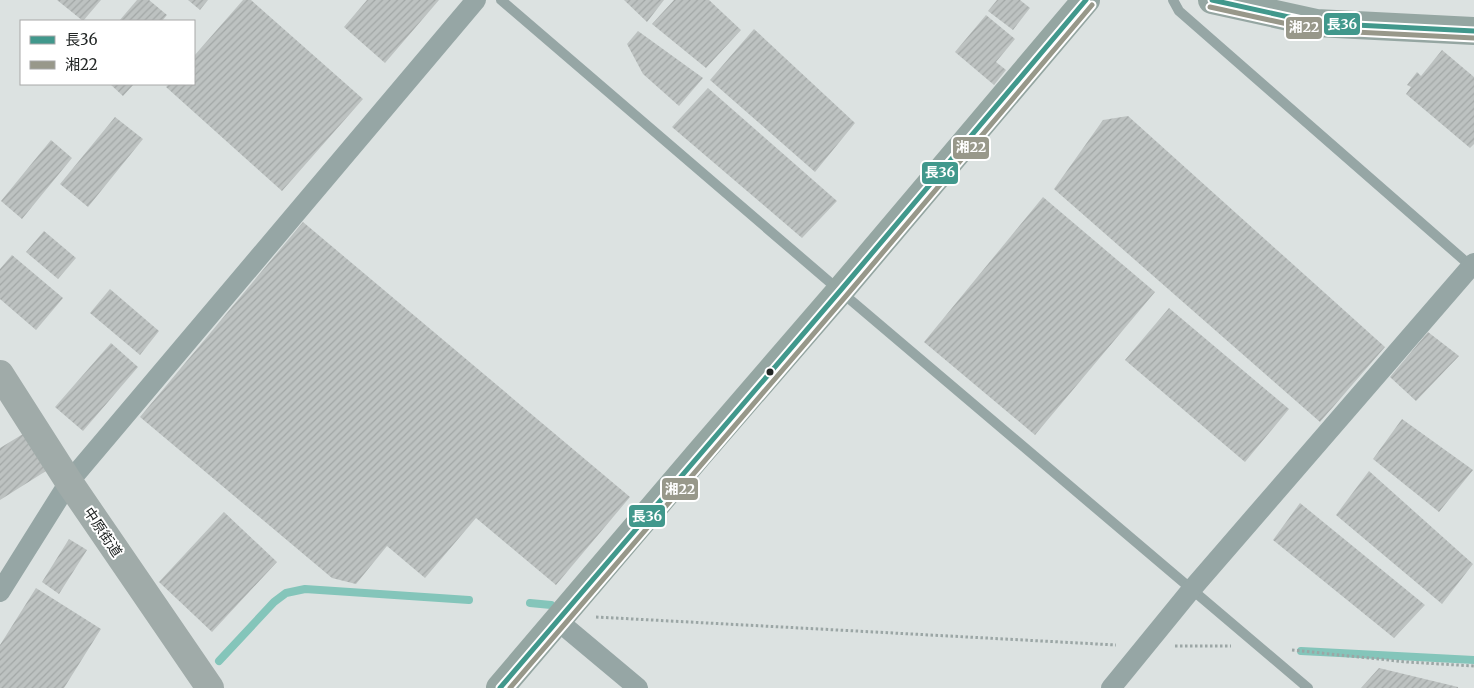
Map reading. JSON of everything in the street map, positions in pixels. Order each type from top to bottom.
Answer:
[{"type":"main road","name":"中原街道","points":[[0,374],[69,482],[210,688]]},
{"type":"street","points":[[0,592],[69,482],[476,0]]},
{"type":"street","points":[[500,688],[1086,0]]},
{"type":"street","points":[[1212,0],[1316,23],[1474,31]]},
{"type":"street","points":[[1111,688],[1191,590],[1473,266]]},
{"type":"street","points":[[560,618],[638,688]]},
{"type":"lane","points":[[501,0],[840,291],[1308,688]]},
{"type":"lane","points":[[1173,0],[1179,11],[1473,266]]},
{"type":"path","points":[[560,618],[1145,646]]},
{"type":"path","points":[[1407,662],[1474,666]]},
{"type":"building","points":[[57,0],[101,0],[84,20]]},
{"type":"building","points":[[137,0],[149,0],[167,15],[163,20],[120,20]]},
{"type":"building","points":[[188,0],[208,0],[200,10]]},
{"type":"building","points":[[243,0],[251,0],[363,99],[282,191],[166,87],[168,85],[195,85],[195,55]]},
{"type":"building","points":[[367,0],[439,0],[385,63],[344,27]]},
{"type":"building","points":[[624,0],[664,0],[647,22]]},
{"type":"building","points":[[674,0],[709,0],[741,30],[706,68],[652,24]]},
{"type":"building","points":[[997,0],[1020,0],[1030,8],[1013,30],[988,11]]},
{"type":"building","points":[[986,15],[1015,39],[996,62],[1006,70],[994,85],[955,52]]},
{"type":"building","points":[[754,29],[855,123],[815,172],[710,80]]},
{"type":"building","points":[[638,31],[703,78],[679,106],[643,74],[627,44]]},
{"type":"building","points":[[1442,50],[1474,77],[1474,144],[1470,148],[1406,94],[1411,87],[1407,85],[1417,72],[1421,76]]},
{"type":"building","points":[[111,85],[133,85],[123,96]]},
{"type":"building","points":[[708,88],[837,201],[802,238],[672,127]]},
{"type":"building","points":[[1128,116],[1385,347],[1320,422],[1054,189],[1103,120]]},
{"type":"building","points":[[115,117],[143,139],[88,207],[60,184]]},
{"type":"building","points":[[51,140],[72,158],[22,219],[1,201]]},
{"type":"building","points":[[1043,197],[1155,292],[1035,435],[924,342]]},
{"type":"building","points":[[303,222],[630,497],[556,585],[476,518],[425,578],[387,546],[356,584],[332,578],[140,417]]},
{"type":"building","points":[[44,231],[76,258],[58,279],[26,252]]},
{"type":"building","points":[[12,255],[63,298],[36,330],[0,299],[0,269]]},
{"type":"building","points":[[110,289],[159,331],[140,355],[90,313]]},
{"type":"building","points":[[1169,308],[1289,409],[1245,462],[1125,360]]},
{"type":"building","points":[[1428,332],[1459,356],[1416,401],[1390,377]]},
{"type":"building","points":[[111,343],[138,367],[83,431],[55,407]]},
{"type":"building","points":[[1402,419],[1473,470],[1439,512],[1373,459]]},
{"type":"building","points":[[23,434],[46,471],[0,500],[0,448]]},
{"type":"building","points":[[1369,471],[1473,564],[1442,604],[1336,515]]},
{"type":"building","points":[[1300,503],[1425,605],[1394,638],[1273,540]]},
{"type":"building","points":[[224,512],[277,562],[212,632],[159,582]]},
{"type":"building","points":[[69,539],[87,550],[59,594],[42,582]]},
{"type":"building","points":[[36,588],[101,629],[64,688],[0,688],[0,645]]},
{"type":"building","points":[[1379,668],[1458,687],[1458,688],[1361,688]]},
{"type":"waterway","points":[[219,661],[274,602],[286,593],[305,589],[469,600]]},
{"type":"waterway","points":[[530,603],[551,605]]},
{"type":"waterway","points":[[1301,651],[1474,660]]},
{"type":"transit line","name":"長36","points":[[500,688],[1086,0]]},
{"type":"transit line","name":"長36","points":[[1212,0],[1316,23],[1474,31]]},
{"type":"transit line","name":"湘22","points":[[510,688],[1092,5]]},
{"type":"transit line","name":"湘22","points":[[1210,7],[1315,30],[1474,38]]}]
